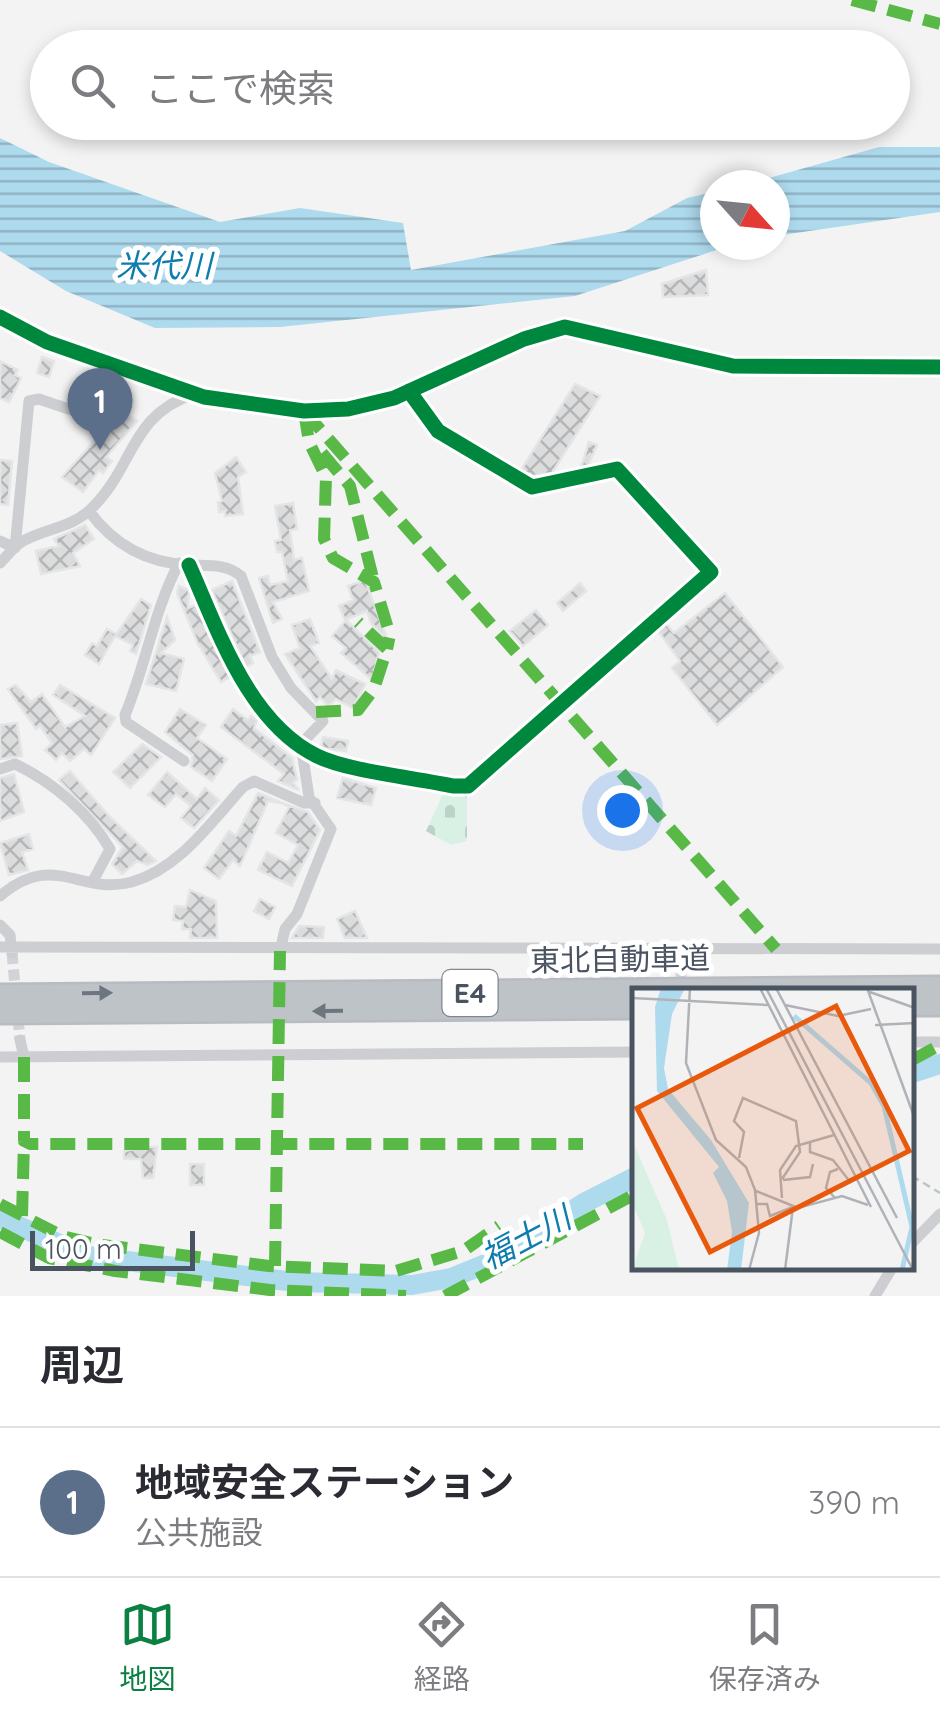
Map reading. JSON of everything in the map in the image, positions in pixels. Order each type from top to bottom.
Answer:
[{"type":"highway","name":"東北自動車道","points":[[705,988],[940,986]]},
{"type":"highway","name":"東北自動車道","points":[[0,994],[632,989]]},
{"type":"highway","points":[[915,1005],[940,1004]]},
{"type":"highway","name":"東北自動車道","points":[[0,1014],[632,1008]]},
{"type":"street","points":[[0,317],[48,342],[194,394],[230,404],[304,411],[348,410],[408,391],[524,339],[565,328],[732,366],[940,368]]},
{"type":"street","points":[[15,548],[28,401],[39,399],[98,419],[108,408],[123,368]]},
{"type":"street","points":[[184,564],[255,698],[301,744],[318,756],[468,786],[711,572],[616,469],[532,488],[438,431],[408,391]]},
{"type":"street","points":[[0,563],[15,548],[69,525],[89,511],[112,484],[140,431],[162,406],[194,394]]},
{"type":"street","points":[[89,511],[118,545],[184,564],[234,570],[241,576],[272,657],[291,688],[323,721],[301,744]]},
{"type":"street","points":[[0,541],[15,548]]},
{"type":"street","points":[[184,564],[164,591],[148,657],[125,715],[126,722],[184,761]]},
{"type":"street","points":[[280,950],[285,929],[297,914],[332,829],[309,798],[301,744]]},
{"type":"street","points":[[0,769],[16,764],[23,768],[62,794],[98,829],[110,849],[92,880]]},
{"type":"street","points":[[0,896],[32,874],[130,883],[178,858],[243,787],[254,781],[304,804],[314,803]]},
{"type":"street","points":[[0,925],[8,949],[681,954],[940,950]]},
{"type":"street","points":[[20,1040],[24,1057]]},
{"type":"street","points":[[0,1057],[632,1052]]},
{"type":"street","points":[[915,1240],[940,1214]]},
{"type":"street","points":[[874,1296],[890,1271]]},
{"type":"path","points":[[915,1178],[940,1193]]},
{"type":"green space","points":[[446,787],[467,794],[467,841],[451,845],[426,831]]},
{"type":"water","name":"米代川","points":[[0,138],[49,162],[220,222],[300,208],[403,223],[411,270],[625,231],[687,198],[700,195],[700,255],[575,296],[280,327],[155,328],[66,291],[0,251]]},
{"type":"water","points":[[879,147],[940,147],[940,212],[790,234],[790,172]]},
{"type":"building","points":[[706,270],[708,295],[663,297],[662,284]]},
{"type":"building","points":[[42,357],[54,361],[49,377],[37,373]]},
{"type":"building","points":[[0,361],[18,370],[15,375],[21,378],[9,402],[0,398]]},
{"type":"building","points":[[95,375],[107,379],[102,395],[90,391]]},
{"type":"building","points":[[575,384],[600,396],[552,473],[533,476],[521,470]]},
{"type":"building","points":[[122,410],[137,421],[106,457],[112,461],[103,473],[99,470],[83,492],[62,477]]},
{"type":"building","points":[[589,442],[597,445],[588,466],[581,467]]},
{"type":"building","points":[[236,457],[246,472],[238,477],[243,514],[225,516],[225,511],[219,512],[218,502],[222,501],[215,473]]},
{"type":"building","points":[[0,460],[12,461],[8,505],[0,504]]},
{"type":"building","points":[[293,503],[297,529],[290,530],[294,560],[302,558],[309,591],[273,602],[282,619],[273,623],[259,578],[268,576],[270,585],[288,581],[282,552],[277,552],[275,541],[281,540],[275,506]]},
{"type":"building","points":[[85,525],[94,539],[73,553],[80,566],[41,574],[36,551],[59,546],[54,539]]},
{"type":"building","points":[[365,580],[387,639],[371,623],[367,611],[345,620],[339,606],[353,600],[348,586]]},
{"type":"building","points":[[232,581],[260,652],[250,656],[253,663],[246,667],[212,590]]},
{"type":"building","points":[[580,583],[586,591],[563,611],[557,603]]},
{"type":"building","points":[[179,586],[189,590],[188,608],[196,605],[230,677],[221,682],[198,644],[177,593]]},
{"type":"building","points":[[725,593],[783,667],[717,725],[672,668],[680,661],[658,631],[666,624],[674,633]]},
{"type":"building","points":[[141,599],[151,605],[136,654],[130,651],[133,645],[115,636]]},
{"type":"building","points":[[536,610],[548,625],[523,646],[510,631]]},
{"type":"building","points":[[167,617],[175,640],[161,653],[184,659],[176,691],[146,684]]},
{"type":"building","points":[[310,619],[319,643],[310,646],[332,679],[336,670],[365,684],[353,708],[336,699],[328,706],[320,697],[316,701],[285,654],[300,648],[292,625]]},
{"type":"building","points":[[346,620],[379,652],[372,680],[341,653],[346,648],[332,636]]},
{"type":"building","points":[[107,629],[116,634],[99,664],[85,655],[92,643],[97,646]]},
{"type":"building","points":[[16,685],[31,702],[42,694],[65,727],[85,716],[53,695],[60,685],[115,718],[91,755],[84,749],[70,761],[62,753],[56,760],[45,750],[52,743],[40,726],[36,729],[8,689]]},
{"type":"building","points":[[180,709],[206,725],[197,738],[227,759],[212,781],[191,767],[193,755],[165,732]]},
{"type":"building","points":[[233,709],[248,720],[251,716],[257,720],[254,728],[292,758],[297,779],[293,783],[299,790],[278,781],[284,774],[221,727]]},
{"type":"building","points":[[17,723],[22,756],[0,759],[0,725]]},
{"type":"building","points":[[323,737],[348,741],[346,751],[321,748]]},
{"type":"building","points":[[142,744],[161,757],[130,788],[113,772]]},
{"type":"building","points":[[70,771],[156,861],[148,865],[137,861],[122,874],[112,864],[123,847],[59,780]]},
{"type":"building","points":[[167,772],[197,799],[205,788],[219,800],[194,828],[181,818],[191,806],[176,794],[165,807],[148,795]]},
{"type":"building","points":[[14,774],[24,812],[0,821],[0,778]]},
{"type":"building","points":[[343,778],[376,788],[371,805],[337,798]]},
{"type":"building","points":[[258,793],[282,803],[268,801],[240,866],[233,860],[219,879],[204,868],[229,831],[236,836]]},
{"type":"building","points":[[282,803],[308,812],[320,830],[292,886],[258,870],[267,852],[288,863],[298,845],[276,833],[289,807]]},
{"type":"building","points":[[29,834],[33,849],[22,852],[28,870],[9,875],[0,843]]},
{"type":"building","points":[[190,890],[216,901],[217,938],[190,938],[191,929],[182,929],[183,921],[173,920],[175,906],[186,907]]},
{"type":"building","points":[[260,899],[275,907],[269,919],[254,911]]},
{"type":"building","points":[[355,911],[367,938],[345,938],[337,919]]},
{"type":"building","points":[[299,926],[324,927],[323,938],[292,938]]},
{"type":"building","points":[[157,1147],[153,1178],[143,1178],[141,1159],[124,1159],[124,1151]]},
{"type":"building","points":[[190,1164],[204,1164],[204,1185],[190,1185]]},
{"type":"waterway","name":"福士川","points":[[915,1072],[940,1064]]},
{"type":"waterway","name":"福士川","points":[[0,1218],[87,1256],[295,1282],[412,1285],[451,1278],[493,1261],[584,1203],[632,1179]]},
{"type":"tunnel","points":[[12,953],[20,1040]]},
{"type":"tunnel","points":[[681,957],[681,988]]},
{"type":"marked path","points":[[852,0],[940,24]]},
{"type":"marked path","points":[[304,411],[776,949]]},
{"type":"marked path","points":[[304,411],[309,442],[326,477],[324,539],[333,558],[374,582],[390,635],[387,649]]},
{"type":"marked path","points":[[322,453],[350,486],[374,582]]},
{"type":"marked path","points":[[316,712],[358,710],[374,689],[387,649],[358,622]]},
{"type":"marked path","points":[[275,1266],[280,951]]},
{"type":"marked path","points":[[915,1058],[940,1045]]},
{"type":"marked path","points":[[24,1057],[24,1141],[30,1144],[583,1144]]},
{"type":"marked path","points":[[22,1216],[24,1141]]},
{"type":"marked path","points":[[445,1296],[632,1196]]},
{"type":"marked path","points":[[0,1204],[62,1236],[95,1244],[269,1266],[396,1271],[463,1251],[499,1226]]},
{"type":"marked path","points":[[0,1232],[49,1258],[115,1271],[270,1290],[406,1296]]},
{"type":"cycle path","points":[[0,317],[47,342],[204,397],[304,411],[348,409],[394,398],[524,339],[565,327],[733,366],[940,367]]},
{"type":"cycle path","points":[[189,565],[238,672],[272,721],[293,741],[317,756],[346,766],[453,786],[468,786],[711,572],[617,469],[532,487],[438,431],[409,391]]},
{"type":"place","name":"地域安全ステーション","points":[[100,450]]}]
